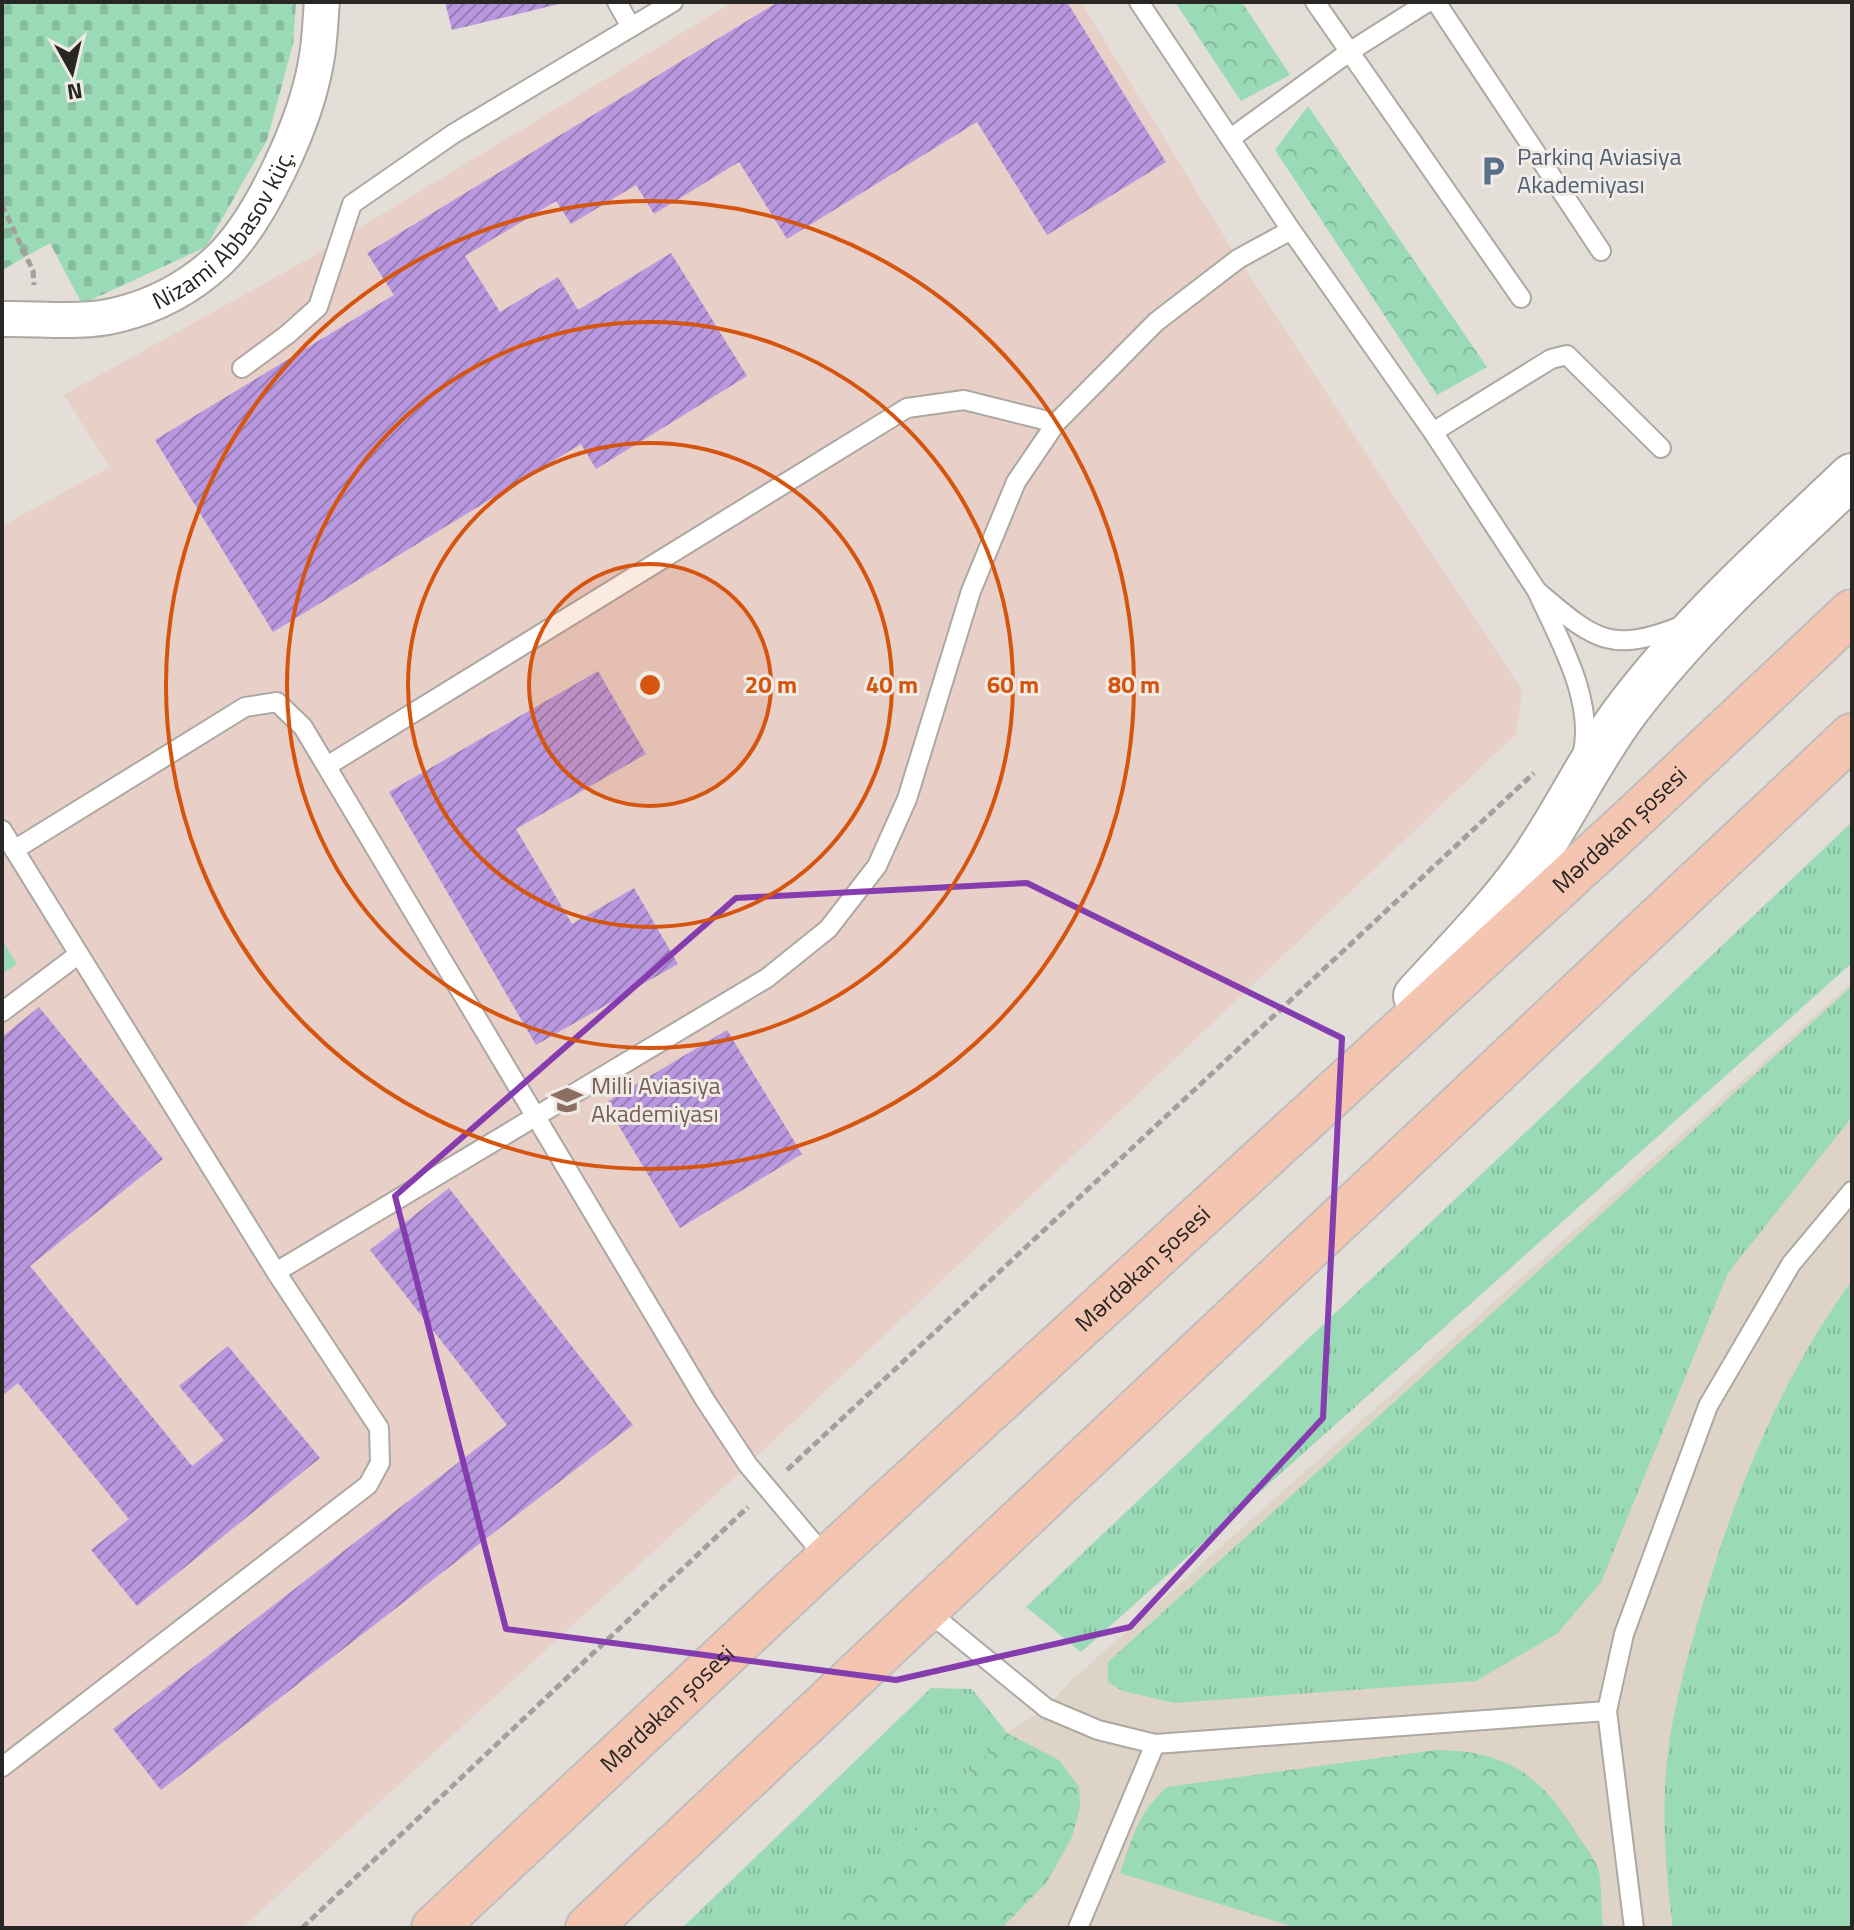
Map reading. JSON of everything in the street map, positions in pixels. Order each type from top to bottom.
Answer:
[{"type":"highway","name":"Mərdəkan şosesi","points":[[434,1928],[827,1559],[1630,821],[1852,612]]},
{"type":"highway","points":[[588,1928],[1852,736]]},
{"type":"street","name":"Nizami Abbasov küç.","points":[[2,319],[81,320],[115,316],[157,303],[219,260],[272,186],[300,120],[316,63],[322,2]]},
{"type":"street","points":[[1307,1117],[1510,892],[1627,709],[1714,606],[1852,476]]},
{"type":"lane","points":[[617,2],[631,27]]},
{"type":"lane","points":[[242,368],[318,307],[352,204],[453,134],[673,2]]},
{"type":"lane","points":[[1139,2],[1291,230],[1433,432],[1537,591],[1571,669],[1583,712],[1584,752],[1572,795]]},
{"type":"lane","points":[[1315,2],[1521,298]]},
{"type":"lane","points":[[1231,138],[1349,52],[1428,2]]},
{"type":"lane","points":[[1436,2],[1601,251]]},
{"type":"lane","points":[[276,1272],[767,978],[828,929],[877,866],[907,799],[971,591],[1016,482],[1056,423],[1156,322],[1238,259],[1291,230]]},
{"type":"lane","points":[[1433,432],[1551,359],[1567,355],[1661,448]]},
{"type":"lane","points":[[327,766],[907,408],[964,400],[1056,423]]},
{"type":"lane","points":[[1537,591],[1582,629],[1603,639],[1626,642],[1681,627],[1714,606]]},
{"type":"lane","points":[[14,850],[245,707],[277,702],[303,727],[327,766],[705,1400],[748,1465],[827,1559]]},
{"type":"lane","points":[[2,830],[276,1272],[379,1428],[380,1463],[368,1485],[2,1767]]},
{"type":"lane","points":[[2,1012],[79,954]]},
{"type":"lane","points":[[1634,1928],[1607,1711],[1624,1634],[1708,1406],[1791,1264],[1852,1191]]},
{"type":"lane","points":[[925,1609],[1046,1708],[1098,1730],[1155,1744],[1607,1711]]},
{"type":"lane","points":[[1078,1928],[1155,1744]]},
{"type":"path","points":[[2,205],[33,271],[36,318]]},
{"type":"path","points":[[302,1928],[1538,769]]},
{"type":"highlighted area","points":[[1027,883],[1342,1038],[1323,1418],[1130,1627],[896,1680],[506,1629],[395,1196],[736,898]]},
{"type":"shaded area","name":"Milli Aviasiya Akademiyası","points":[[733,2],[1081,2],[1238,259],[1522,690],[1516,734],[748,1465],[242,1928],[2,1928],[2,526],[110,467],[64,395],[303,262]]},
{"type":"shaded area","points":[[1852,982],[1852,1928],[817,1928],[1007,1733],[1046,1708],[1072,1680]]},
{"type":"green space","points":[[2,2],[296,2],[293,44],[267,140],[206,247],[82,304],[50,243],[2,270]]},
{"type":"green space","points":[[1175,2],[1242,2],[1290,75],[1241,101]]},
{"type":"green space","points":[[1308,106],[1487,367],[1437,395],[1275,150]]},
{"type":"green space","points":[[1852,822],[1852,963],[1081,1652],[1026,1607]]},
{"type":"green space","points":[[2,940],[17,964],[2,974]]},
{"type":"green space","points":[[1852,986],[1852,1117],[1728,1273],[1601,1582],[1558,1633],[1476,1681],[1175,1703],[1122,1691],[1108,1682],[1108,1662]]},
{"type":"green space","points":[[1852,1281],[1852,1928],[1673,1928],[1666,1859],[1666,1768],[1690,1648],[1724,1537],[1758,1447],[1801,1361]]},
{"type":"green space","points":[[931,1688],[972,1689],[1007,1733],[817,1928],[682,1928]]},
{"type":"green space","points":[[1007,1733],[1059,1760],[1079,1787],[1080,1808],[1072,1837],[1047,1882],[1002,1928],[817,1928]]},
{"type":"green space","points":[[1436,1750],[1483,1755],[1502,1761],[1535,1781],[1563,1813],[1597,1867],[1603,1928],[1297,1928],[1120,1873],[1142,1817],[1167,1787]]},
{"type":"building","points":[[445,2],[563,2],[563,3],[452,30]]},
{"type":"building","points":[[778,2],[1067,2],[1166,162],[1047,235],[977,122],[787,239],[739,162],[654,214],[636,185],[571,224],[556,201],[465,256],[500,312],[558,277],[578,310],[671,253],[747,376],[596,469],[581,444],[273,632],[155,440],[394,295],[367,253]]},
{"type":"building","points":[[598,671],[646,754],[516,829],[572,924],[634,888],[678,964],[536,1045],[389,792]]},
{"type":"building","points":[[39,1007],[163,1159],[30,1266],[192,1466],[224,1440],[179,1386],[228,1346],[320,1458],[137,1606],[91,1550],[129,1519],[18,1383],[2,1396],[2,1037]]},
{"type":"building","points":[[727,1030],[802,1154],[680,1228],[605,1103]]},
{"type":"building","points":[[449,1188],[633,1425],[161,1790],[113,1729],[507,1425],[370,1250]]},
{"type":"place","name":"Parkinq Aviasiya Akademiyası","points":[[1493,171]]},
{"type":"place","name":"Milli Aviasiya Akademiyası","points":[[567,1100]]}]
